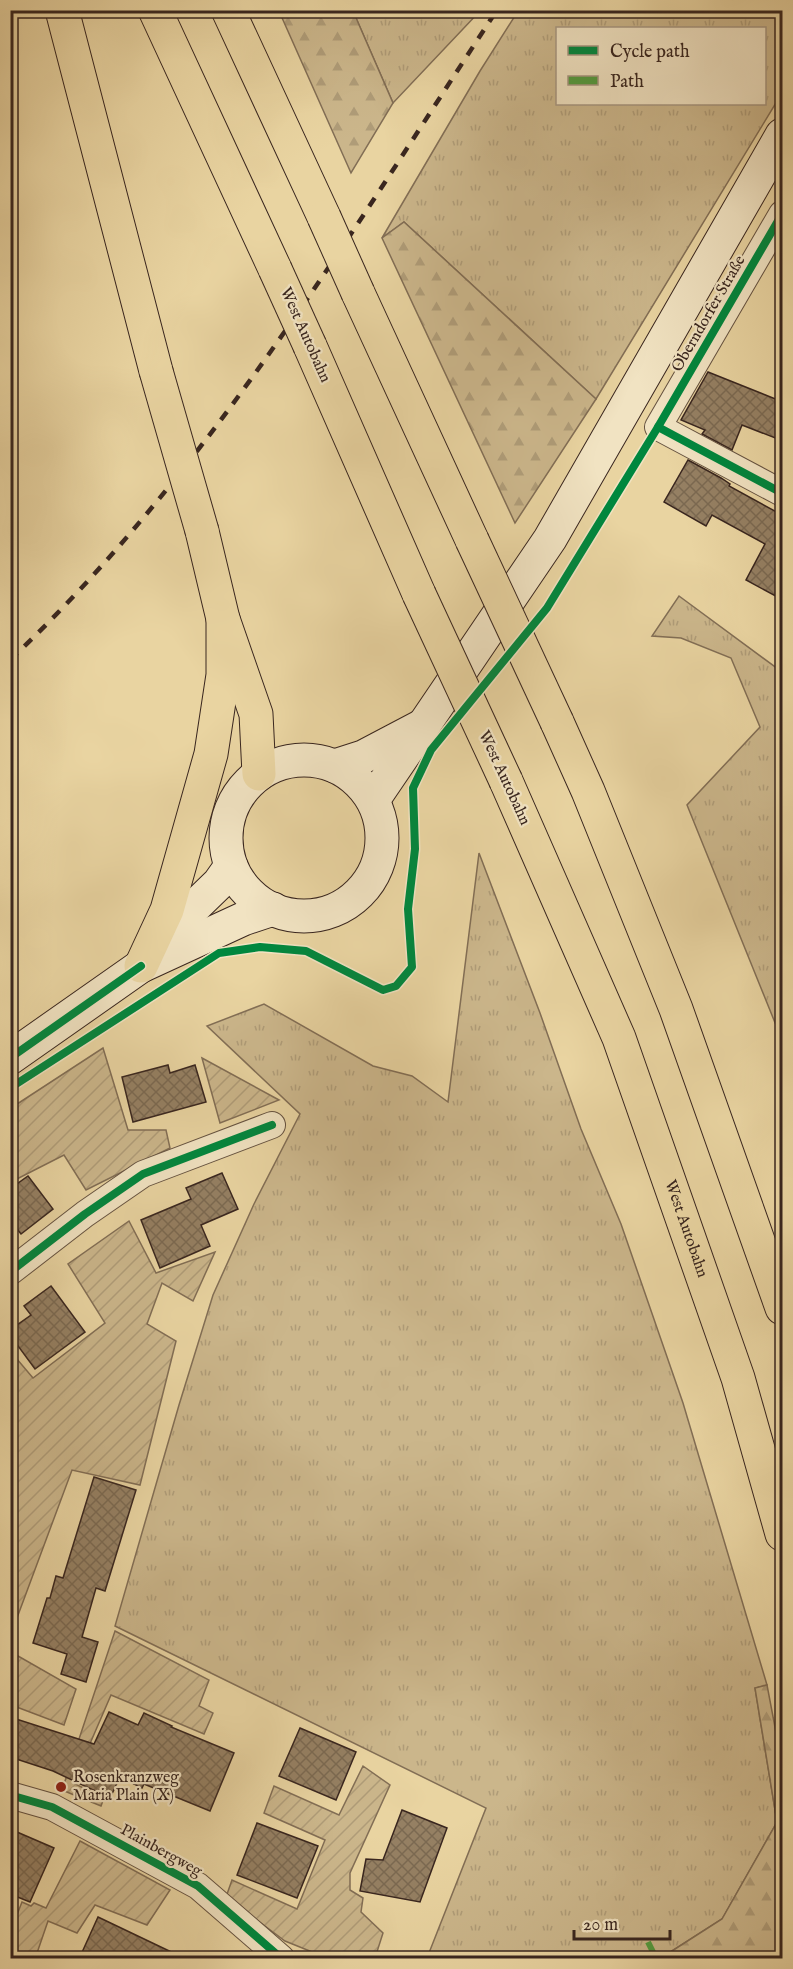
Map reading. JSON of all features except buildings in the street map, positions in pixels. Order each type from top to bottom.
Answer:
[{"type":"highway","points":[[62,10],[156,371],[202,531],[224,619],[256,714],[259,774]]},
{"type":"highway","name":"West Autobahn","points":[[155,10],[310,346],[619,1038],[738,1378],[783,1534]]},
{"type":"highway","points":[[228,10],[592,802],[676,1009],[783,1308]]},
{"type":"highway","points":[[141,966],[167,910],[211,754],[223,675],[224,619]]},
{"type":"main road","name":"Oberndorfer Straße","points":[[373,800],[550,539],[783,135]]},
{"type":"main road","name":"Oberndorfer Straße","points":[[335,766],[363,757],[424,725]]},
{"type":"main road","points":[[305,759],[335,766],[360,783],[373,800],[381,822],[382,846],[376,869],[363,890],[345,905],[323,914],[302,917],[280,913],[261,904],[243,887],[231,866],[225,842],[227,820],[236,799],[249,781],[267,768],[285,761],[305,759]]},
{"type":"main road","points":[[141,966],[185,916],[219,883],[231,866]]},
{"type":"main road","points":[[10,1058],[141,966],[243,919],[273,909]]},
{"type":"street","name":"Oberndorfer Straße","points":[[783,214],[658,427],[783,493]]},
{"type":"street","points":[[10,1272],[85,1214],[143,1174],[272,1125]]},
{"type":"street","name":"Plainbergweg","points":[[10,1795],[52,1807],[198,1886],[281,1959]]},
{"type":"green space","points":[[279,11],[353,11],[393,103],[351,173]]},
{"type":"green space","points":[[353,11],[480,11],[393,103]]},
{"type":"green space","points":[[518,11],[782,11],[782,93],[596,399],[404,222],[382,238]]},
{"type":"green space","points":[[404,222],[596,399],[515,523],[382,238]]},
{"type":"green space","points":[[679,596],[782,672],[782,1040],[687,805],[760,727],[731,658],[681,638],[652,636]]},
{"type":"green space","points":[[479,853],[581,1129],[621,1224],[683,1403],[767,1685],[755,1688],[777,1822],[722,1919],[661,1958],[427,1958],[486,1808],[115,1626],[213,1295],[254,1204],[300,1114],[207,1026],[264,1004],[373,1066],[412,1076],[448,1102]]},
{"type":"green space","points":[[103,1048],[128,1130],[166,1130],[170,1148],[86,1190],[64,1155],[11,1182],[11,1108]]},
{"type":"green space","points":[[202,1058],[279,1100],[220,1123]]},
{"type":"green space","points":[[129,1221],[156,1273],[215,1252],[193,1301],[162,1283],[147,1324],[176,1341],[140,1485],[72,1470],[11,1634],[11,1352],[33,1378],[105,1323],[68,1264]]},
{"type":"green space","points":[[115,1631],[209,1680],[199,1706],[213,1713],[204,1734],[111,1695],[73,1783],[104,1798],[101,1806],[62,1790]]},
{"type":"green space","points":[[11,1652],[76,1689],[64,1725],[14,1706],[11,1713]]},
{"type":"green space","points":[[767,1685],[782,1764],[782,1958],[661,1958],[722,1919],[777,1822],[755,1688]]},
{"type":"green space","points":[[363,1766],[390,1785],[350,1873],[350,1890],[363,1898],[361,1912],[383,1933],[375,1958],[327,1958],[285,1941],[226,1897],[232,1880],[297,1909],[325,1840],[264,1813],[274,1786],[339,1815]]},
{"type":"green space","points":[[80,1841],[170,1890],[147,1925],[95,1905],[77,1933],[48,1921],[36,1956],[39,1958],[11,1958],[11,1930],[22,1902],[31,1906],[34,1903],[46,1908]]},
{"type":"railway","points":[[10,660],[82,588],[149,511],[212,431],[330,265],[497,10]]},
{"type":"marked path","points":[[648,1942],[656,1958]]},
{"type":"cycle path","points":[[10,1088],[219,953],[260,947],[306,951],[383,990],[396,986],[412,967],[408,909],[415,849],[413,788],[431,750],[547,608],[658,427],[782,214]]},
{"type":"cycle path","points":[[658,427],[782,493]]},
{"type":"cycle path","points":[[10,1058],[141,966]]},
{"type":"cycle path","points":[[10,1272],[85,1214],[143,1174],[272,1125]]},
{"type":"cycle path","points":[[10,1795],[52,1807],[198,1886],[281,1958]]},
{"type":"place","name":"Rosenkranzweg Maria Plain (X)","points":[[61,1787]]}]
